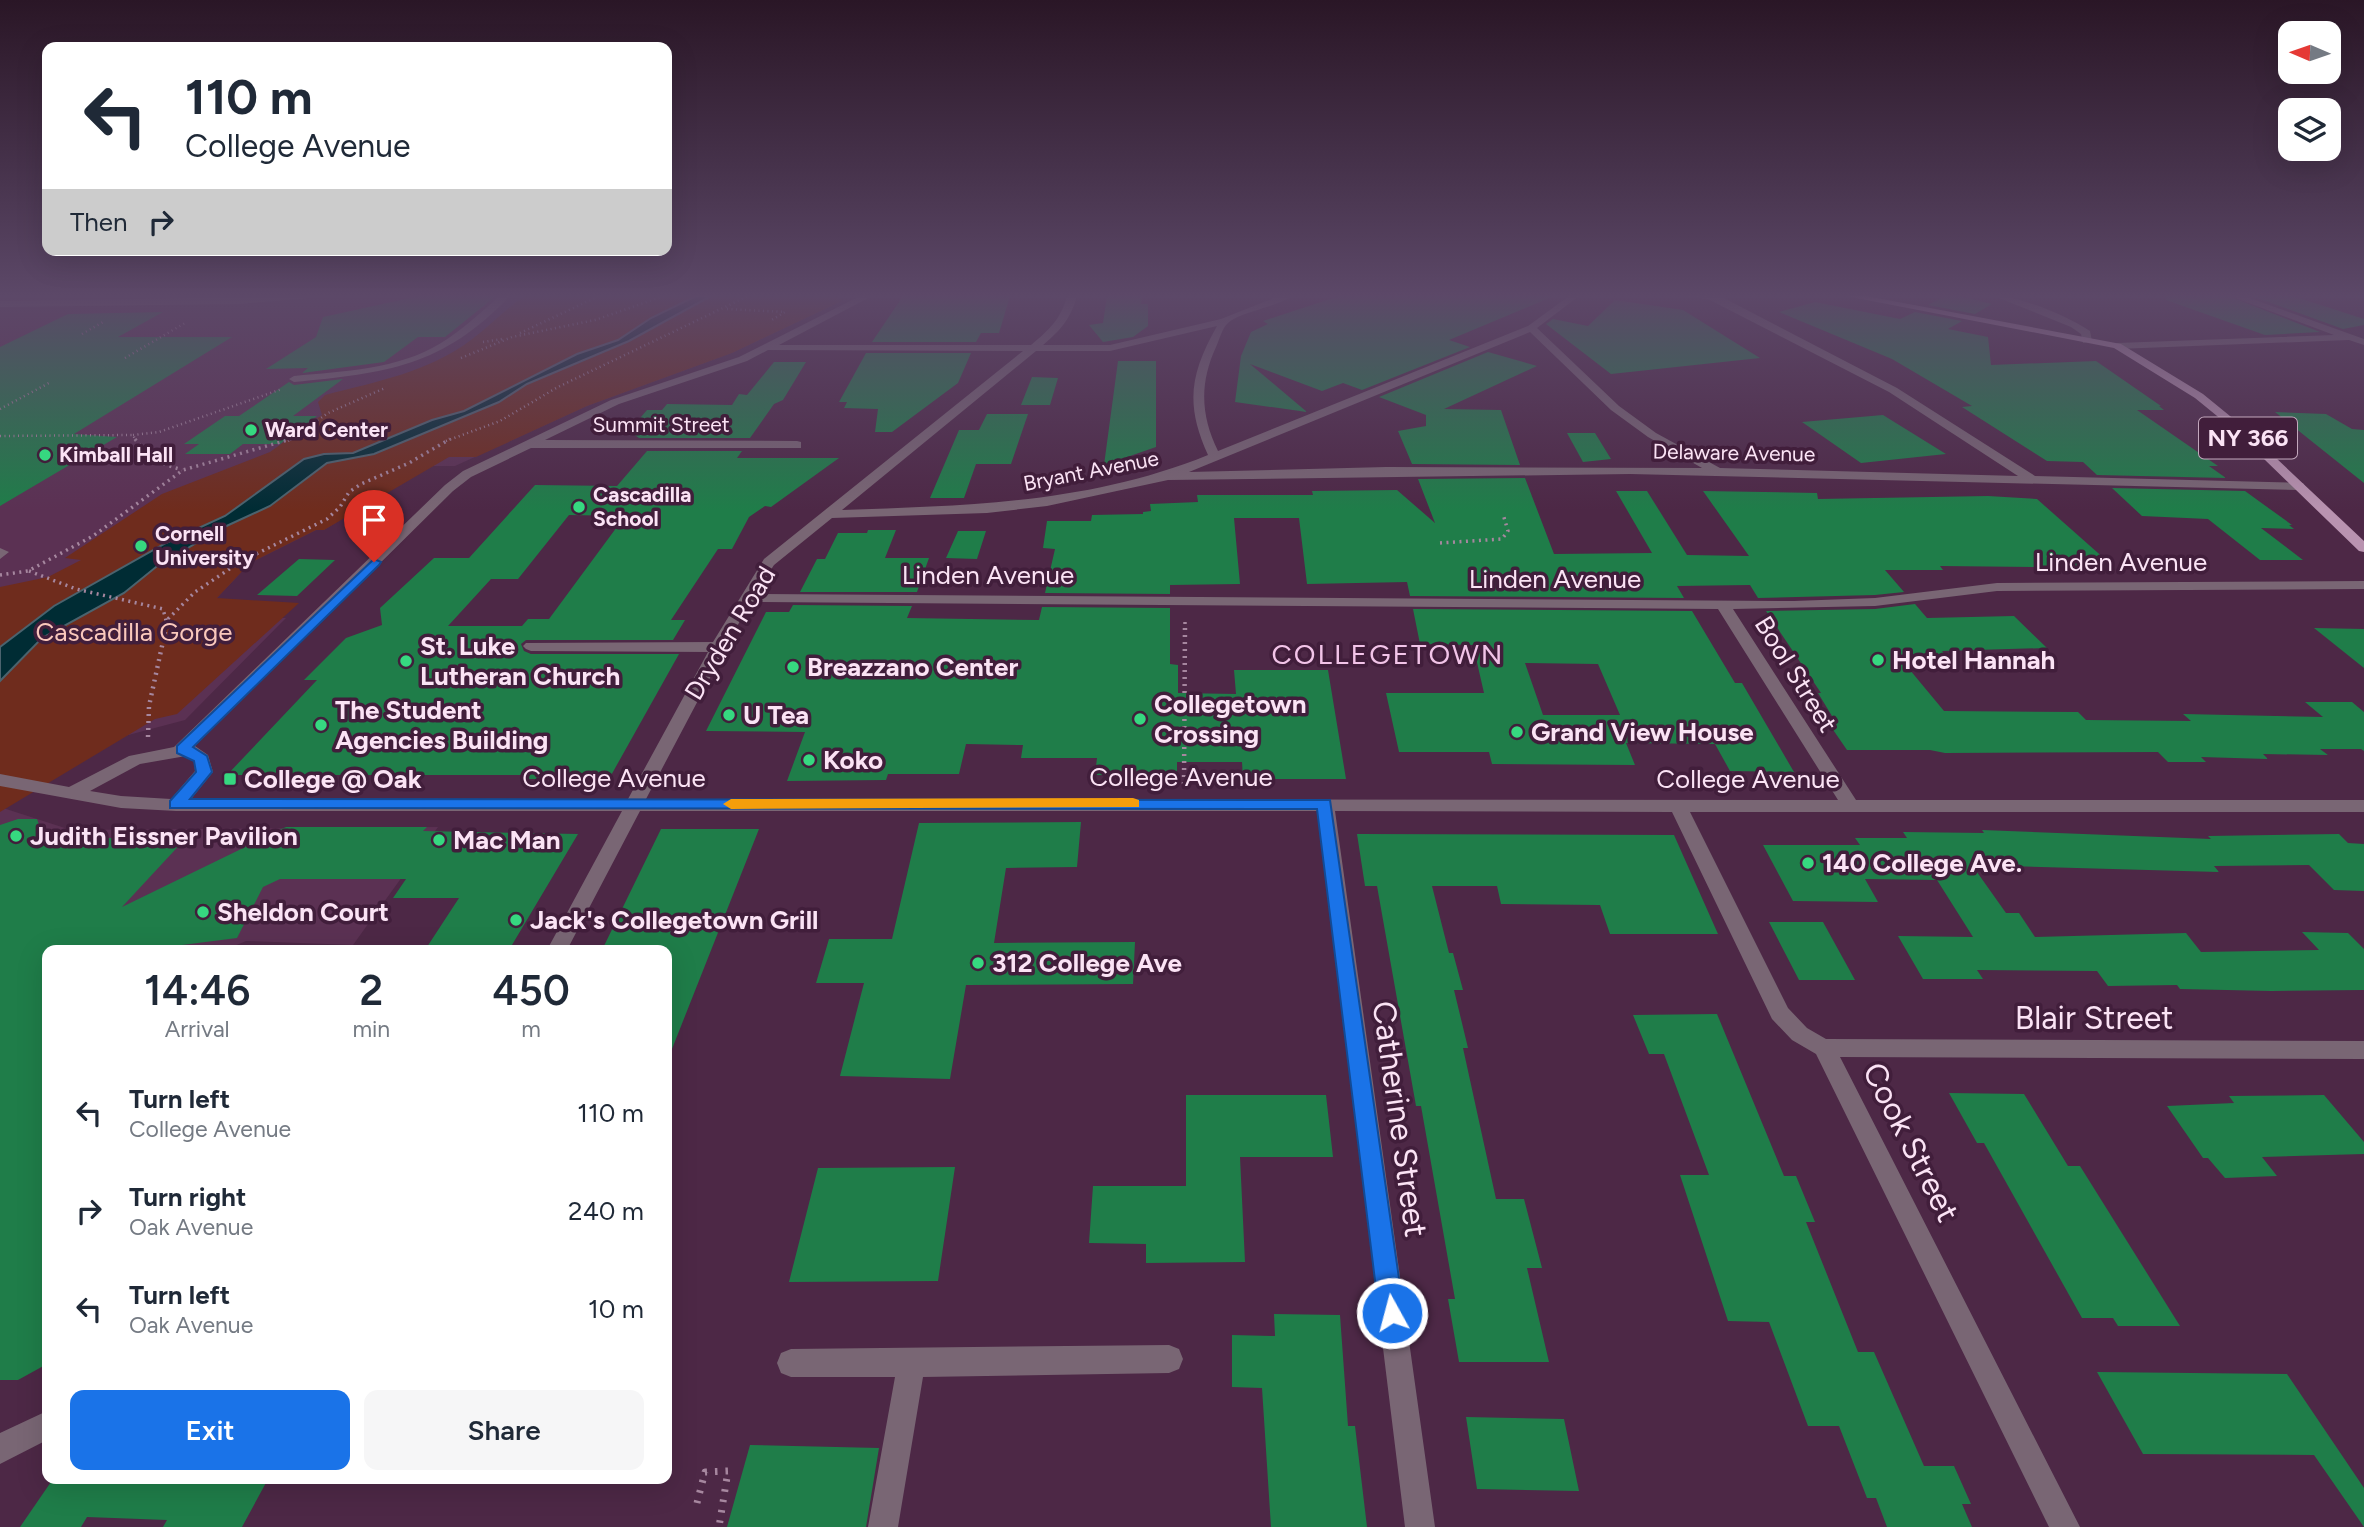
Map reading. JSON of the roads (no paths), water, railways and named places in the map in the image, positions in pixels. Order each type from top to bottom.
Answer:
[{"type":"main road","name":"NY 366","points":[[2152,367],[2199,396],[2364,548]]},
{"type":"street","points":[[294,379],[385,367]]},
{"type":"street","points":[[182,749],[449,488],[467,474],[615,402],[718,367]]},
{"type":"street","name":"Dryden Road","points":[[560,945],[718,647],[769,562],[1009,367]]},
{"type":"street","points":[[1201,367],[1199,415],[1214,456]]},
{"type":"street","name":"Bryant Avenue","points":[[827,514],[987,509],[1047,502],[1168,476],[1438,367]]},
{"type":"street","points":[[1572,367],[1615,408],[1652,435],[1718,472]]},
{"type":"street","points":[[1849,367],[1893,390],[2034,480]]},
{"type":"street","name":"Summit Street","points":[[525,444],[797,445]]},
{"type":"street","name":"Delaware Avenue","points":[[1168,476],[1472,470],[1718,472],[2299,486]]},
{"type":"street","name":"Linden Avenue","points":[[745,598],[1723,605],[1875,602],[1997,587],[2364,585]]},
{"type":"street","name":"Bool Street","points":[[1723,605],[1850,805]]},
{"type":"street","points":[[531,646],[718,647]]},
{"type":"street","points":[[71,793],[135,760],[182,749],[194,752],[202,759],[204,772],[176,805]]},
{"type":"street","name":"College Avenue","points":[[0,780],[121,802],[176,805],[2364,806]]},
{"type":"street","name":"Catherine Street","points":[[1325,804],[1420,1527]]},
{"type":"street","points":[[1678,805],[1780,1013],[1791,1028],[1806,1040],[1824,1048]]},
{"type":"street","name":"Blair Street","points":[[1824,1048],[2364,1050]]},
{"type":"street","name":"Cook Street","points":[[1824,1048],[2065,1527]]},
{"type":"street","points":[[790,1363],[1169,1359]]},
{"type":"street","points":[[883,1527],[911,1363]]},
{"type":"street","points":[[0,1449],[42,1428]]},
{"type":"place","name":"Ward Center","points":[[251,430]]},
{"type":"place","name":"Kimball Hall","points":[[45,455]]},
{"type":"place","name":"Cascadilla School","points":[[579,507]]},
{"type":"place","name":"Cornell University","points":[[141,546]]},
{"type":"place","name":"Hotel Hannah","points":[[1878,660]]},
{"type":"place","name":"St. Luke Lutheran Church","points":[[406,661]]},
{"type":"place","name":"Breazzano Center","points":[[793,667]]},
{"type":"place","name":"U Tea","points":[[729,715]]},
{"type":"place","name":"Collegetown Crossing","points":[[1140,719]]},
{"type":"place","name":"The Student Agencies Building","points":[[321,725]]},
{"type":"place","name":"Grand View House","points":[[1517,732]]},
{"type":"place","name":"Koko","points":[[809,760]]},
{"type":"place","name":"College @ Oak","points":[[230,779]]},
{"type":"place","name":"Judith Eissner Pavilion","points":[[16,836]]},
{"type":"place","name":"Mac Man","points":[[439,840]]},
{"type":"place","name":"140 College Ave.","points":[[1808,863]]},
{"type":"place","name":"Sheldon Court","points":[[203,912]]},
{"type":"place","name":"Jack's Collegetown Grill","points":[[516,920]]},
{"type":"place","name":"312 College Ave","points":[[978,963]]},
{"type":"district","name":"COLLEGETOWN","points":[[1388,654]]},
{"type":"park label","name":"Cascadilla Gorge","points":[[134,632]]}]
